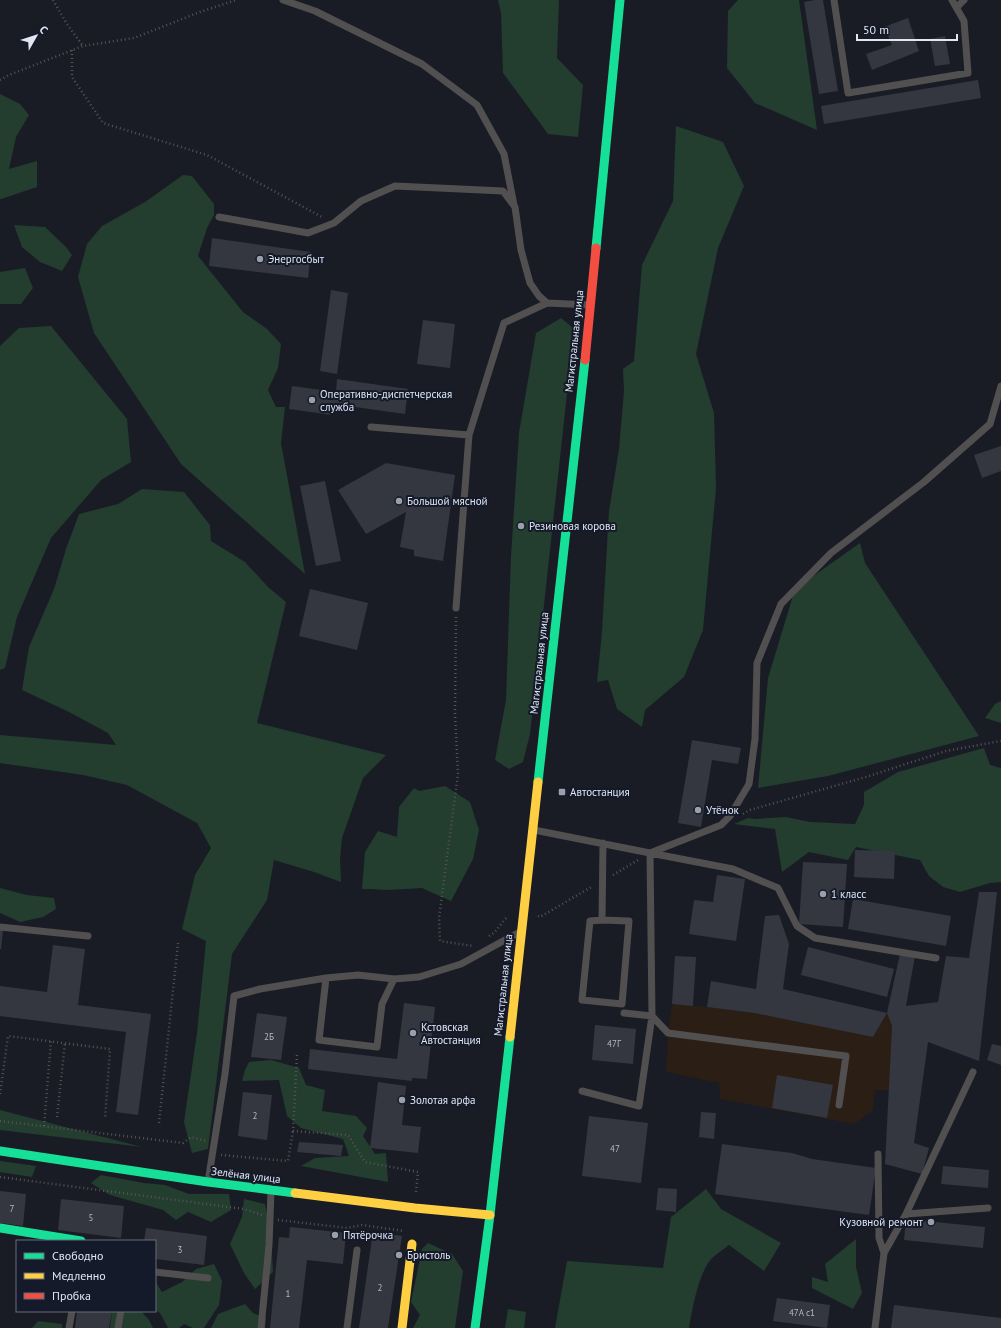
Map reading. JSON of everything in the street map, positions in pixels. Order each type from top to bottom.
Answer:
[{"type":"main road","name":"Магистральная улица","points":[[474,1328],[490,1215],[591,305],[620,0]]},
{"type":"main road","name":"Зелёная улица","points":[[0,1151],[208,1182],[415,1208],[490,1215]]},
{"type":"main road","points":[[0,1228],[76,1240]]},
{"type":"main road","points":[[402,1328],[412,1244]]},
{"type":"lane","points":[[283,0],[315,11],[422,64],[477,105],[504,154],[515,207],[521,250],[530,283],[539,296],[547,303]]},
{"type":"lane","points":[[834,0],[848,93],[968,73],[964,21],[952,0]]},
{"type":"lane","points":[[956,7],[964,0]]},
{"type":"lane","points":[[219,217],[308,233],[334,223],[361,201],[395,186],[503,190],[515,207]]},
{"type":"lane","points":[[456,608],[469,435],[504,323],[547,303],[591,305]]},
{"type":"lane","points":[[650,853],[721,825],[730,816],[749,784],[755,739],[757,663],[781,604],[831,552],[924,482],[990,424],[1001,386]]},
{"type":"lane","points":[[371,427],[469,435]]},
{"type":"lane","points":[[532,829],[733,869],[778,888],[797,926],[815,938],[936,958]]},
{"type":"lane","points":[[602,920],[603,843]]},
{"type":"lane","points":[[582,1092],[639,1106],[652,1016],[650,853]]},
{"type":"lane","points":[[602,920],[629,921],[622,1004],[582,1000],[590,921],[602,920]]},
{"type":"lane","points":[[0,927],[88,936]]},
{"type":"lane","points":[[208,1182],[225,1074],[234,996],[260,989],[326,978],[358,975],[394,979],[419,977],[461,964],[521,932]]},
{"type":"lane","points":[[326,978],[319,1040],[377,1047],[382,1004],[394,979]]},
{"type":"lane","points":[[624,1013],[652,1016],[668,1033],[846,1056],[839,1105]]},
{"type":"lane","points":[[875,1328],[884,1253],[906,1214],[972,1072]]},
{"type":"lane","points":[[878,1154],[879,1238],[884,1253]]},
{"type":"lane","points":[[261,1328],[269,1245],[271,1190]]},
{"type":"lane","points":[[906,1214],[988,1208]]},
{"type":"lane","points":[[347,1328],[357,1250]]},
{"type":"lane","points":[[156,1272],[208,1278]]},
{"type":"lane","points":[[70,1328],[72,1312]]},
{"type":"lane","points":[[118,1328],[121,1312]]},
{"type":"path","points":[[53,0],[67,24],[83,46]]},
{"type":"path","points":[[0,80],[9,75],[83,46],[134,38],[200,12],[236,0]]},
{"type":"path","points":[[72,50],[72,77],[103,124],[207,155],[334,223]]},
{"type":"path","points":[[456,608],[455,714],[458,774],[439,918],[440,941],[474,946]]},
{"type":"path","points":[[738,816],[750,810],[866,777],[946,751],[1001,740]]},
{"type":"path","points":[[609,877],[650,853]]},
{"type":"path","points":[[487,937],[494,933],[511,912],[540,917],[595,885]]},
{"type":"path","points":[[159,1123],[178,943]]},
{"type":"path","points":[[0,1094],[8,1036],[110,1049],[105,1119]]},
{"type":"path","points":[[44,1126],[51,1041]]},
{"type":"path","points":[[57,1117],[65,1043]]},
{"type":"path","points":[[0,1121],[183,1143],[191,1137],[208,1142],[213,1154],[288,1161],[293,1131],[298,1055]]},
{"type":"path","points":[[293,1131],[348,1135],[365,1162],[418,1172],[415,1208]]},
{"type":"path","points":[[0,1177],[244,1209],[281,1220],[347,1228],[362,1225],[410,1232]]},
{"type":"shaded area","points":[[672,1004],[754,1013],[873,1037],[887,1013],[892,1026],[889,1090],[875,1090],[873,1110],[854,1124],[720,1099],[719,1083],[666,1072],[668,1033]]},
{"type":"green space","points":[[498,0],[559,0],[557,58],[583,85],[578,137],[548,134],[503,73],[501,13]]},
{"type":"green space","points":[[738,0],[799,0],[817,130],[755,103],[727,68],[728,11]]},
{"type":"green space","points":[[0,94],[20,104],[29,115],[16,137],[9,169],[37,161],[37,187],[1,199],[0,199]]},
{"type":"green space","points":[[676,126],[723,142],[744,186],[718,248],[696,354],[714,413],[716,488],[703,630],[684,677],[645,710],[642,727],[617,709],[608,680],[597,682],[602,632],[609,511],[619,449],[624,391],[623,369],[634,361],[642,265],[673,201]]},
{"type":"green space","points":[[183,175],[192,176],[214,204],[214,215],[207,228],[198,256],[243,312],[267,329],[281,344],[278,368],[268,390],[276,407],[285,407],[281,443],[305,574],[181,464],[94,333],[78,277],[87,244],[102,226],[145,202]]},
{"type":"green space","points":[[14,225],[45,227],[66,247],[72,255],[62,271],[40,262],[22,247]]},
{"type":"green space","points":[[25,268],[33,288],[21,304],[0,304],[0,272]]},
{"type":"green space","points":[[561,318],[574,329],[530,734],[523,762],[509,769],[495,760],[506,700],[511,556],[519,433],[536,333]]},
{"type":"green space","points":[[51,326],[127,419],[131,462],[101,480],[51,538],[17,617],[5,668],[0,670],[0,346],[19,328]]},
{"type":"green space","points":[[142,489],[184,492],[210,525],[211,541],[245,562],[268,587],[286,602],[257,723],[386,755],[363,778],[342,838],[340,859],[341,882],[274,860],[267,900],[232,954],[208,1149],[192,1153],[184,1122],[197,1033],[206,941],[182,929],[195,875],[211,848],[197,823],[127,785],[83,775],[0,763],[0,735],[116,745],[108,733],[69,712],[22,690],[29,647],[54,589],[66,549],[79,514],[118,504]]},
{"type":"green space","points":[[860,543],[865,563],[979,736],[828,776],[758,788],[768,678],[795,589]]},
{"type":"green space","points":[[1001,701],[1001,723],[985,718],[995,704]]},
{"type":"green space","points":[[984,748],[990,765],[1001,768],[1001,882],[990,883],[960,892],[943,887],[929,876],[920,860],[856,847],[848,860],[809,852],[782,872],[775,829],[734,824],[748,818],[756,819],[786,817],[810,822],[855,824],[864,805],[864,792],[898,772]]},
{"type":"green space","points":[[445,786],[470,802],[479,830],[473,859],[451,901],[422,888],[388,890],[362,889],[365,852],[378,831],[397,837],[399,807],[414,788],[419,791]]},
{"type":"green space","points":[[0,888],[27,895],[54,898],[56,909],[43,917],[20,922],[0,913]]},
{"type":"green space","points":[[271,1060],[299,1068],[306,1085],[325,1090],[322,1111],[356,1116],[367,1128],[363,1136],[375,1154],[386,1153],[388,1182],[301,1166],[315,1158],[349,1156],[343,1139],[301,1128],[287,1116],[279,1080],[242,1081],[249,1062]]},
{"type":"green space","points":[[0,1110],[142,1147],[0,1130]]},
{"type":"green space","points":[[0,1161],[36,1166],[32,1177],[0,1172]]},
{"type":"green space","points":[[101,1175],[144,1183],[165,1185],[189,1194],[229,1194],[231,1210],[211,1222],[188,1212],[176,1220],[163,1210],[110,1195],[91,1183]]},
{"type":"green space","points":[[706,1189],[721,1209],[781,1243],[764,1271],[729,1245],[717,1254],[711,1259],[703,1273],[694,1302],[689,1328],[555,1328],[567,1261],[663,1268],[671,1217]]},
{"type":"green space","points":[[244,1199],[265,1204],[271,1237],[273,1272],[255,1289],[244,1273],[230,1244],[242,1217]]},
{"type":"green space","points":[[856,1239],[856,1267],[862,1293],[853,1309],[812,1288],[812,1277],[828,1282],[825,1264]]},
{"type":"green space","points":[[428,1243],[452,1254],[463,1271],[455,1328],[413,1328],[420,1315],[411,1302],[422,1249]]},
{"type":"green space","points":[[214,1264],[222,1281],[219,1305],[204,1328],[193,1328],[184,1324],[179,1328],[168,1328],[160,1313],[156,1311],[156,1283],[162,1292],[182,1282],[196,1269]]},
{"type":"green space","points":[[245,1304],[253,1313],[266,1318],[265,1328],[211,1328],[218,1314]]},
{"type":"green space","points":[[508,1309],[526,1312],[524,1328],[505,1328]]},
{"type":"green space","points":[[112,1312],[142,1312],[149,1320],[153,1328],[110,1328]]},
{"type":"green space","points":[[38,1321],[62,1324],[62,1328],[32,1328]]},
{"type":"building","points":[[823,0],[838,91],[819,94],[804,2]]},
{"type":"building","points":[[908,18],[919,51],[872,70],[866,54],[892,45],[884,27]]},
{"type":"building","points":[[945,36],[950,64],[935,66],[930,39]]},
{"type":"building","points":[[978,80],[981,98],[824,124],[821,106]]},
{"type":"building","name":"Энергосбыт","points":[[212,238],[311,252],[308,278],[209,266]]},
{"type":"building","points":[[331,290],[348,293],[337,374],[320,371]]},
{"type":"building","points":[[423,320],[455,324],[450,368],[417,364]]},
{"type":"building","points":[[337,379],[408,389],[405,414],[334,404],[332,415],[289,409],[292,386],[336,392]]},
{"type":"building","points":[[1001,446],[1001,471],[982,478],[974,455]]},
{"type":"building","name":"Большой мясной","points":[[386,463],[455,475],[443,561],[414,556],[414,550],[400,547],[406,512],[366,534],[338,490]]},
{"type":"building","points":[[325,481],[341,561],[316,566],[300,486]]},
{"type":"building","points":[[310,589],[368,603],[357,650],[299,636]]},
{"type":"building","points":[[692,740],[741,748],[738,764],[712,760],[701,827],[678,823]]},
{"type":"building","points":[[855,850],[895,851],[894,879],[854,877]]},
{"type":"building","name":"1 класс","points":[[803,862],[847,864],[843,927],[799,924]]},
{"type":"building","points":[[717,875],[745,879],[736,941],[689,934],[694,900],[713,902]]},
{"type":"building","points":[[979,892],[997,892],[979,1061],[928,1042],[914,1143],[929,1148],[922,1174],[885,1164],[892,1026],[887,1013],[900,954],[915,956],[906,1006],[938,1002],[946,956],[969,958]]},
{"type":"building","points":[[853,899],[951,916],[946,946],[848,929]]},
{"type":"building","points":[[779,915],[789,944],[783,989],[887,1013],[873,1037],[754,1013],[707,1007],[711,981],[756,989],[765,916]]},
{"type":"building","points":[[0,930],[3,930],[1,949],[0,949]]},
{"type":"building","points":[[53,945],[85,949],[78,1005],[151,1014],[138,1115],[116,1112],[126,1032],[0,1016],[0,986],[47,992]]},
{"type":"building","points":[[808,947],[894,969],[887,997],[801,975]]},
{"type":"building","points":[[675,956],[696,957],[693,1006],[672,1004]]},
{"type":"building","points":[[404,1003],[435,1007],[427,1079],[412,1078],[412,1081],[308,1069],[310,1049],[397,1059]]},
{"type":"building","points":[[257,1013],[287,1017],[281,1060],[251,1057]]},
{"type":"building","points":[[595,1025],[636,1029],[633,1064],[592,1060]]},
{"type":"building","points":[[992,1044],[1001,1046],[1001,1065],[987,1060]]},
{"type":"building","points":[[777,1075],[833,1085],[827,1118],[772,1108]]},
{"type":"building","points":[[378,1082],[406,1086],[402,1125],[421,1127],[418,1153],[370,1148]]},
{"type":"building","points":[[243,1092],[272,1095],[267,1140],[238,1136]]},
{"type":"building","points":[[701,1112],[716,1113],[714,1139],[699,1137]]},
{"type":"building","points":[[589,1116],[648,1123],[641,1183],[582,1176]]},
{"type":"building","points":[[299,1142],[343,1145],[341,1156],[297,1152]]},
{"type":"building","points":[[722,1144],[792,1153],[812,1159],[876,1168],[869,1215],[715,1194]]},
{"type":"building","points":[[943,1166],[989,1170],[988,1188],[941,1184]]},
{"type":"building","points":[[658,1188],[677,1189],[676,1212],[656,1210]]},
{"type":"building","points":[[0,1191],[26,1194],[23,1226],[0,1223]]},
{"type":"building","points":[[61,1199],[124,1206],[121,1238],[58,1230]]},
{"type":"building","points":[[906,1219],[985,1227],[983,1248],[904,1240]]},
{"type":"building","points":[[290,1227],[346,1233],[343,1264],[307,1260],[299,1328],[270,1328],[279,1237],[289,1238]]},
{"type":"building","points":[[146,1228],[207,1236],[204,1265],[156,1259],[156,1240],[144,1240]]},
{"type":"building","points":[[373,1232],[402,1236],[388,1328],[359,1328]]},
{"type":"building","points":[[777,1298],[830,1305],[827,1328],[773,1321]]},
{"type":"building","points":[[894,1305],[1001,1318],[1001,1328],[891,1328]]},
{"type":"building","points":[[77,1312],[112,1312],[109,1328],[75,1328]]},
{"type":"traffic: fast","points":[[596,248],[620,0]]},
{"type":"traffic: fast","points":[[538,782],[585,360]]},
{"type":"traffic: fast","points":[[475,1328],[490,1215],[510,1037]]},
{"type":"traffic: fast","points":[[0,1151],[208,1182],[295,1193]]},
{"type":"traffic: fast","points":[[0,1228],[75,1240]]},
{"type":"traffic: slow","points":[[510,1037],[538,782]]},
{"type":"traffic: slow","points":[[295,1193],[415,1208],[490,1215]]},
{"type":"traffic: slow","points":[[402,1328],[412,1244]]},
{"type":"traffic: jam","points":[[585,360],[596,248]]},
{"type":"place","name":"Энергосбыт","points":[[260,259]]},
{"type":"place","name":"Оперативно-диспетчерская служба","points":[[312,400]]},
{"type":"place","name":"Большой мясной","points":[[399,501]]},
{"type":"place","name":"Резиновая корова","points":[[521,526]]},
{"type":"place","name":"Автостанция","points":[[562,792]]},
{"type":"place","name":"Утёнок","points":[[698,810]]},
{"type":"place","name":"1 класс","points":[[823,894]]},
{"type":"place","name":"Кстовская Автостанция","points":[[413,1033]]},
{"type":"place","name":"Золотая арфа","points":[[402,1100]]},
{"type":"place","name":"Кузовной ремонт","points":[[931,1222]]},
{"type":"place","name":"Пятёрочка","points":[[335,1235]]},
{"type":"place","name":"Бристоль","points":[[399,1255]]}]
